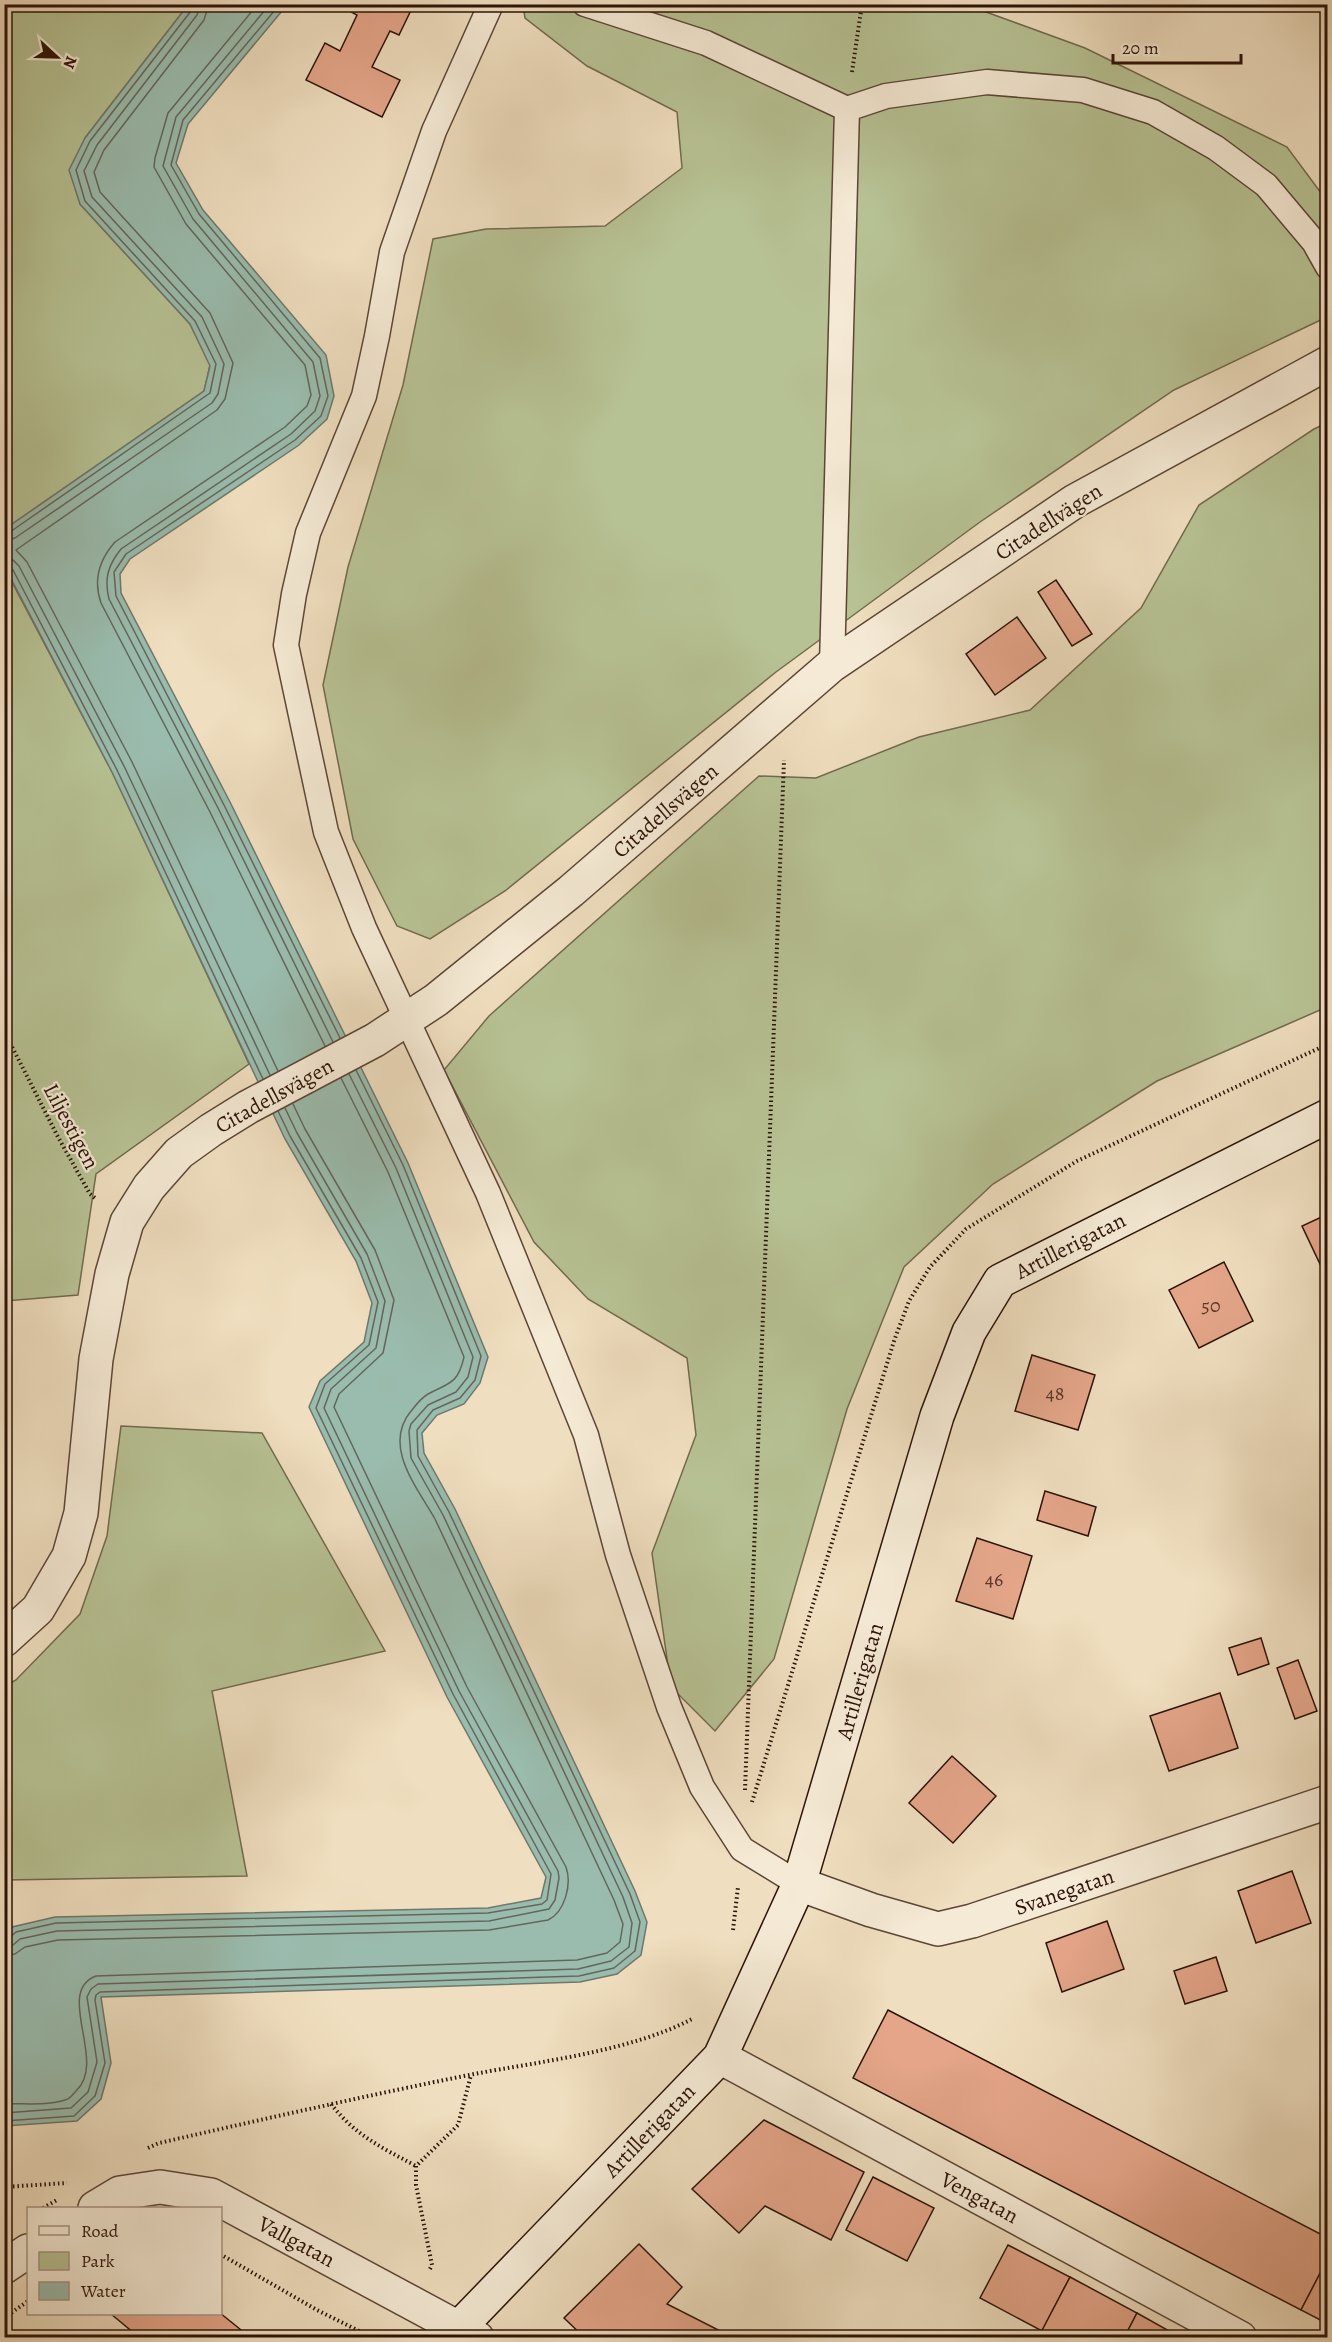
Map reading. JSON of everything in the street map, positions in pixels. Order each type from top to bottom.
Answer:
[{"type":"street","name":"Citadellvägen","points":[[786,705],[832,665],[1075,501],[1328,363]]},
{"type":"street","name":"Citadellsvägen","points":[[4,1640],[38,1609],[69,1556],[81,1513],[96,1359],[112,1274],[127,1222],[149,1187],[179,1153],[211,1130],[248,1107],[375,1040],[436,1000],[571,891],[786,705]]},
{"type":"street","name":"Artillerigatan","points":[[462,2334],[720,2057],[800,1884],[937,1416],[969,1332],[999,1281],[1328,1116]]},
{"type":"street","name":"Svanegatan","points":[[800,1884],[871,1910],[938,1929],[972,1922],[1328,1802]]},
{"type":"street","name":"Vengatan","points":[[720,2057],[1240,2337]]},
{"type":"street","name":"Vallgatan","points":[[97,2207],[120,2193],[159,2187],[211,2195],[415,2305],[462,2334]]},
{"type":"street","points":[[4,2267],[27,2252]]},
{"type":"lane","points":[[491,4],[434,130],[392,252],[364,396],[308,533],[294,594],[286,645],[326,832],[364,928],[488,1193],[586,1435],[618,1555],[673,1717],[702,1787],[742,1848],[800,1884]]},
{"type":"lane","points":[[585,4],[706,43],[847,109],[886,96],[987,82],[1083,90],[1153,112],[1216,148],[1266,185],[1314,242],[1328,267]]},
{"type":"lane","points":[[832,665],[847,109]]},
{"type":"path","points":[[847,109],[862,4]]},
{"type":"path","points":[[733,1931],[742,1848],[786,705]]},
{"type":"path","name":"Liljestigen","points":[[4,1031],[90,1194],[127,1222]]},
{"type":"path","points":[[138,2152],[159,2143],[331,2104],[620,2045],[674,2029],[705,2013]]},
{"type":"path","points":[[415,2305],[432,2265],[416,2185],[416,2166],[458,2125],[471,2075]]},
{"type":"path","points":[[331,2104],[347,2124],[369,2141],[416,2166]]},
{"type":"path","points":[[222,2255],[317,2310],[373,2337]]},
{"type":"path","points":[[4,2318],[27,2302]]},
{"type":"green space","points":[[5,5],[188,5],[85,138],[80,204],[190,324],[210,365],[204,391],[5,529]]},
{"type":"green space","points":[[523,5],[967,5],[1085,48],[1287,147],[1327,201],[1327,317],[1174,390],[980,522],[776,672],[505,891],[430,939],[397,926],[353,839],[323,685],[348,567],[403,385],[433,239],[486,229],[605,226],[682,168],[677,112],[587,66],[525,18]]},
{"type":"green space","points":[[1327,423],[1327,1007],[1157,1081],[993,1184],[904,1267],[847,1409],[774,1659],[715,1731],[671,1687],[652,1553],[696,1435],[687,1358],[588,1299],[534,1242],[444,1070],[489,1016],[759,776],[816,778],[919,737],[1030,710],[1141,608],[1199,505],[1314,429]]},
{"type":"green space","points":[[4,567],[112,772],[249,1064],[96,1174],[78,1295],[5,1301]]},
{"type":"green space","points":[[121,1426],[262,1433],[385,1651],[212,1691],[247,1876],[5,1880],[5,1686],[16,1680],[80,1614],[107,1536]]},
{"type":"water","points":[[188,5],[287,5],[188,124],[176,163],[203,210],[326,355],[334,396],[327,419],[299,445],[130,559],[120,574],[121,593],[230,802],[408,1163],[488,1357],[480,1383],[464,1404],[437,1415],[422,1433],[424,1453],[455,1509],[635,1891],[647,1922],[641,1955],[617,1974],[580,1982],[101,1997],[111,2063],[101,2099],[77,2121],[5,2126],[4,1935],[12,1927],[55,1917],[488,1908],[541,1898],[546,1877],[447,1697],[309,1407],[320,1381],[364,1342],[372,1303],[356,1261],[285,1139],[112,772],[5,567],[5,529],[204,391],[210,366],[190,324],[80,204],[69,170],[85,138]]},
{"type":"building","points":[[343,4],[414,4],[399,35],[390,31],[372,67],[400,80],[382,117],[306,80],[325,43],[340,51],[357,15],[342,7]]},
{"type":"building","points":[[1056,580],[1092,634],[1072,646],[1038,592]]},
{"type":"building","points":[[1017,617],[1046,658],[995,695],[966,654]]},
{"type":"building","points":[[1328,1214],[1328,1281],[1302,1226]]},
{"type":"building","points":[[1224,1262],[1253,1321],[1199,1348],[1169,1290]]},
{"type":"building","points":[[1032,1355],[1095,1375],[1078,1430],[1015,1411]]},
{"type":"building","points":[[1045,1491],[1096,1507],[1088,1536],[1037,1520]]},
{"type":"building","points":[[977,1538],[1032,1556],[1013,1619],[956,1601]]},
{"type":"building","points":[[1261,1638],[1269,1664],[1238,1675],[1229,1648]]},
{"type":"building","points":[[1298,1660],[1317,1711],[1295,1719],[1277,1668]]},
{"type":"building","points":[[1220,1693],[1238,1748],[1169,1771],[1150,1716]]},
{"type":"building","points":[[952,1756],[996,1796],[953,1843],[909,1803]]},
{"type":"building","points":[[1292,1871],[1311,1923],[1256,1943],[1238,1891]]},
{"type":"building","points":[[1107,1921],[1124,1969],[1062,1992],[1046,1943]]},
{"type":"building","points":[[1216,1957],[1227,1991],[1185,2004],[1174,1971]]},
{"type":"building","points":[[888,2010],[1328,2238],[1328,2258],[1301,2310],[853,2078]]},
{"type":"building","points":[[764,2120],[864,2172],[831,2240],[765,2206],[739,2233],[692,2189]]},
{"type":"building","points":[[873,2177],[934,2208],[907,2261],[846,2230]]},
{"type":"building","points":[[639,2244],[682,2287],[667,2304],[734,2338],[585,2338],[564,2318]]},
{"type":"building","points":[[1008,2245],[1070,2277],[1042,2331],[980,2298]]},
{"type":"building","points":[[1328,2258],[1328,2324],[1301,2310]]},
{"type":"building","points":[[1070,2277],[1137,2313],[1124,2338],[1038,2338]]},
{"type":"building","points":[[1137,2313],[1171,2332],[1168,2338],[1124,2338]]},
{"type":"building","points":[[112,2315],[222,2315],[251,2338],[140,2338]]}]
